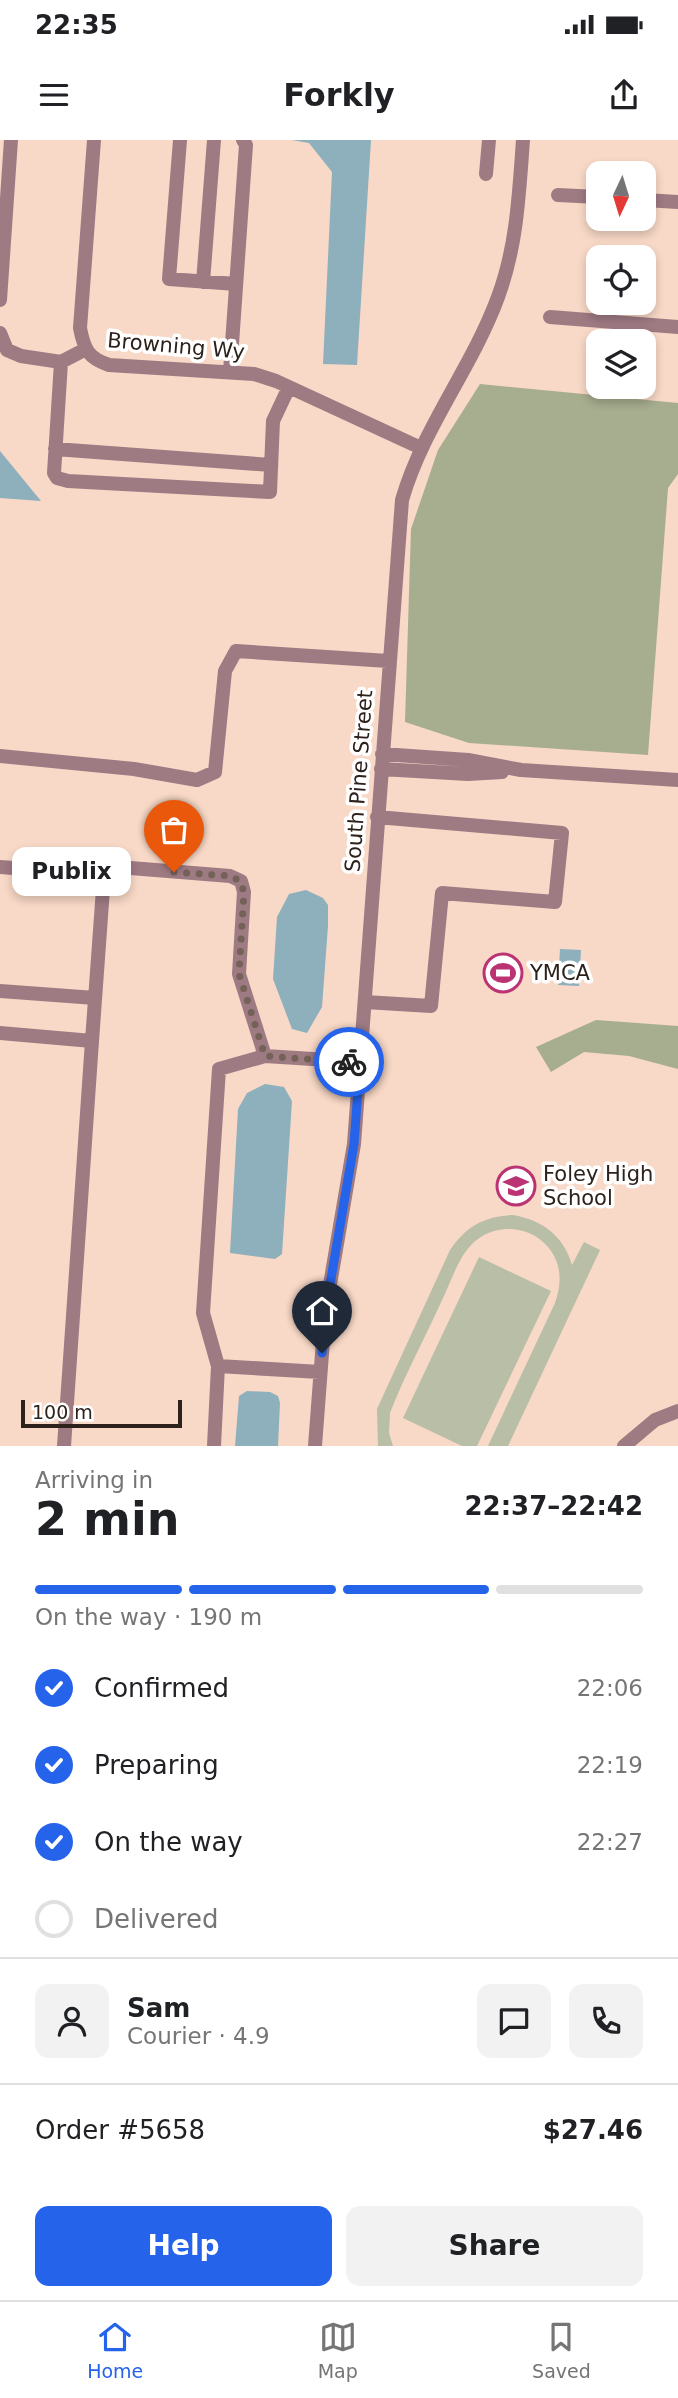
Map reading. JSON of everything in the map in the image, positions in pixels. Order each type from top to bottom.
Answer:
[{"type":"street","points":[[0,300],[11,140]]},
{"type":"street","name":"Browning Wy","points":[[93,140],[80,328],[84,350],[96,360],[109,365],[254,374],[289,387],[421,448]]},
{"type":"street","points":[[180,140],[169,279],[236,284]]},
{"type":"street","points":[[203,282],[214,140]]},
{"type":"street","points":[[230,372],[246,145],[243,140]]},
{"type":"street","points":[[486,174],[489,140]]},
{"type":"street","name":"South Pine Street","points":[[315,1446],[325,1314],[354,1144],[400,512],[421,448],[497,300],[507,271],[515,241],[523,140]]},
{"type":"street","points":[[558,195],[586,196]]},
{"type":"street","points":[[656,201],[678,202]]},
{"type":"street","points":[[550,317],[678,327]]},
{"type":"street","points":[[0,333],[7,350],[21,356],[61,362],[84,350]]},
{"type":"street","points":[[61,362],[54,473],[57,478],[68,481],[270,492],[273,421],[289,387]]},
{"type":"street","points":[[55,449],[271,465]]},
{"type":"street","points":[[0,756],[134,769],[197,780],[215,772],[225,671],[236,651],[388,661]]},
{"type":"street","points":[[382,754],[468,760],[521,770],[678,780]]},
{"type":"street","points":[[380,769],[468,774],[521,770]]},
{"type":"street","points":[[365,1002],[431,1006],[442,893],[555,902],[562,833],[377,817]]},
{"type":"street","points":[[0,867],[104,875],[118,867],[230,876],[240,881],[244,892],[239,974],[265,1056]]},
{"type":"street","points":[[64,1446],[104,875]]},
{"type":"street","points":[[0,991],[95,998]]},
{"type":"street","points":[[0,1033],[92,1041]]},
{"type":"street","points":[[214,1446],[218,1366],[203,1313],[219,1069],[265,1056],[360,1062]]},
{"type":"street","points":[[218,1366],[320,1372]]},
{"type":"street","points":[[624,1446],[655,1420],[678,1410]]},
{"type":"green space","points":[[480,384],[586,394],[586,399],[636,399],[678,403],[678,474],[668,488],[648,755],[469,743],[405,722],[411,529],[438,450]]},
{"type":"green space","points":[[596,1020],[678,1026],[678,1069],[629,1056],[584,1052],[551,1072],[536,1047]]},
{"type":"green space","points":[[513,1215],[524,1217],[550,1231],[563,1246],[572,1265],[584,1242],[600,1250],[508,1446],[488,1446],[555,1303],[560,1281],[556,1260],[548,1247],[531,1234],[511,1229],[490,1232],[481,1237],[463,1256],[390,1413],[389,1433],[393,1446],[378,1446],[377,1409],[450,1250],[477,1224]]},
{"type":"green space","points":[[479,1257],[551,1291],[477,1446],[462,1446],[403,1418]]},
{"type":"water","points":[[292,140],[371,140],[357,365],[323,364],[332,172],[309,143]]},
{"type":"water","points":[[0,451],[41,501],[0,498]]},
{"type":"water","points":[[306,890],[323,898],[328,905],[322,1007],[307,1033],[292,1029],[273,979],[277,917],[289,894]]},
{"type":"water","points":[[560,949],[581,950],[579,986],[558,985]]},
{"type":"water","points":[[265,1084],[284,1087],[292,1101],[282,1254],[275,1259],[230,1253],[238,1109],[247,1093]]},
{"type":"water","points":[[247,1391],[270,1392],[278,1396],[278,1446],[235,1446],[239,1396]]},
{"type":"way so far","points":[[174,872],[230,876],[240,881],[244,892],[239,974],[265,1056],[349,1062]]},
{"type":"place","name":"Publix","points":[[174,872]]},
{"type":"place","name":"YMCA","points":[[503,973]]},
{"type":"place","name":"Foley High School","points":[[516,1186]]},
{"type":"route","points":[[322,1353],[325,1314],[354,1144],[360,1062],[349,1062]]}]
